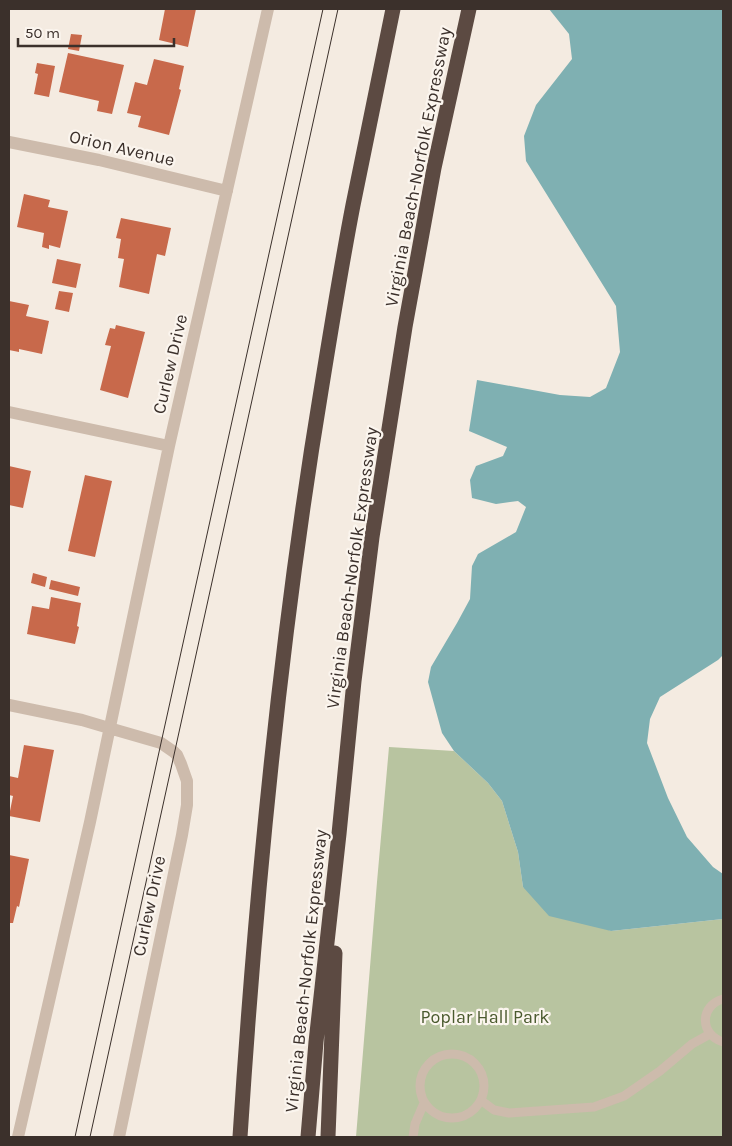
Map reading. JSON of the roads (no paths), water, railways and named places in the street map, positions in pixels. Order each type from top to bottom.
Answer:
[{"type":"highway","points":[[240,1137],[266,809],[298,542],[353,208],[393,9]]},
{"type":"highway","name":"Virginia Beach-Norfolk Expressway","points":[[308,1137],[316,1042],[354,681],[372,537],[405,327],[433,177],[469,9]]},
{"type":"highway","points":[[328,1137],[339,834]]},
{"type":"street","name":"Curlew Drive","points":[[18,1137],[90,822],[169,446],[268,9]]},
{"type":"street","name":"Orion Avenue","points":[[9,142],[99,160],[227,191]]},
{"type":"street","points":[[9,412],[169,446]]},
{"type":"street","points":[[9,705],[82,720],[109,728]]},
{"type":"street","name":"Curlew Drive","points":[[109,728],[160,743],[174,752],[187,780],[187,805],[182,835],[119,1137]]},
{"type":"lane","points":[[723,999],[714,1003],[709,1008],[705,1021],[710,1034],[716,1040],[723,1042]]},
{"type":"lane","points":[[482,1100],[494,1110],[509,1114],[594,1107],[624,1096],[660,1071],[692,1044],[710,1034]]},
{"type":"lane","points":[[459,1054],[468,1057],[477,1065],[482,1074],[484,1088],[482,1100],[466,1116],[454,1119],[441,1117],[431,1111],[424,1103],[420,1092],[420,1081],[423,1072],[433,1060],[444,1055],[459,1054]]},
{"type":"lane","points":[[413,1137],[415,1124],[424,1103]]},
{"type":"water","points":[[549,9],[723,9],[723,655],[660,697],[650,719],[647,743],[668,798],[687,837],[713,867],[723,874],[723,919],[611,931],[549,916],[523,887],[518,852],[502,801],[488,783],[454,751],[442,733],[428,682],[431,667],[470,599],[472,566],[478,554],[516,532],[526,507],[518,501],[496,504],[472,498],[470,480],[476,466],[503,456],[507,447],[469,431],[477,380],[560,395],[590,397],[606,388],[620,352],[616,306],[526,161],[524,136],[536,105],[572,59],[569,34]]},
{"type":"tram line","points":[[75,1137],[323,9]]},
{"type":"tram line","points":[[90,1137],[338,9]]},
{"type":"park label","name":"Poplar Hall Park","points":[[485,1017]]}]
